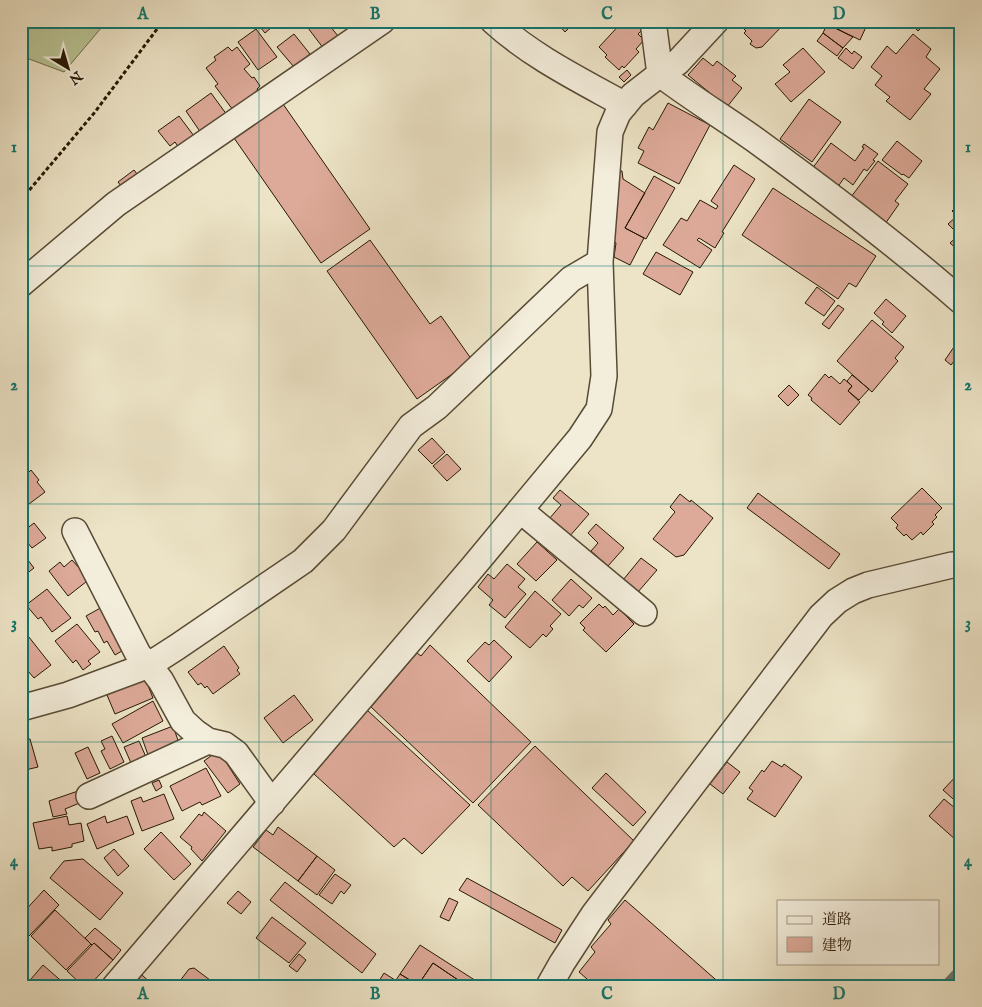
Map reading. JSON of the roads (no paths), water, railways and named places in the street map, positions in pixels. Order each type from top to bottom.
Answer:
[{"type":"street","points":[[21,284],[116,204],[382,21]]},
{"type":"street","points":[[493,21],[523,45],[569,74],[625,105]]},
{"type":"street","points":[[653,21],[660,74],[831,195],[961,300]]},
{"type":"street","points":[[115,986],[520,510],[580,438],[599,409],[604,376],[600,262],[610,132],[618,113],[633,95],[678,62],[716,21]]},
{"type":"street","points":[[21,708],[68,695],[148,665],[303,561],[334,530],[411,426],[437,407],[571,279],[600,262]]},
{"type":"street","points":[[520,510],[644,613]]},
{"type":"street","points":[[75,531],[138,654],[161,681],[183,720],[208,741],[225,745],[236,753],[272,803]]},
{"type":"street","points":[[549,986],[594,914],[822,616],[837,601],[853,591],[868,585],[952,565],[961,565]]},
{"type":"street","points":[[89,796],[208,741]]},
{"type":"waterway","points":[[943,986],[961,967]]}]
